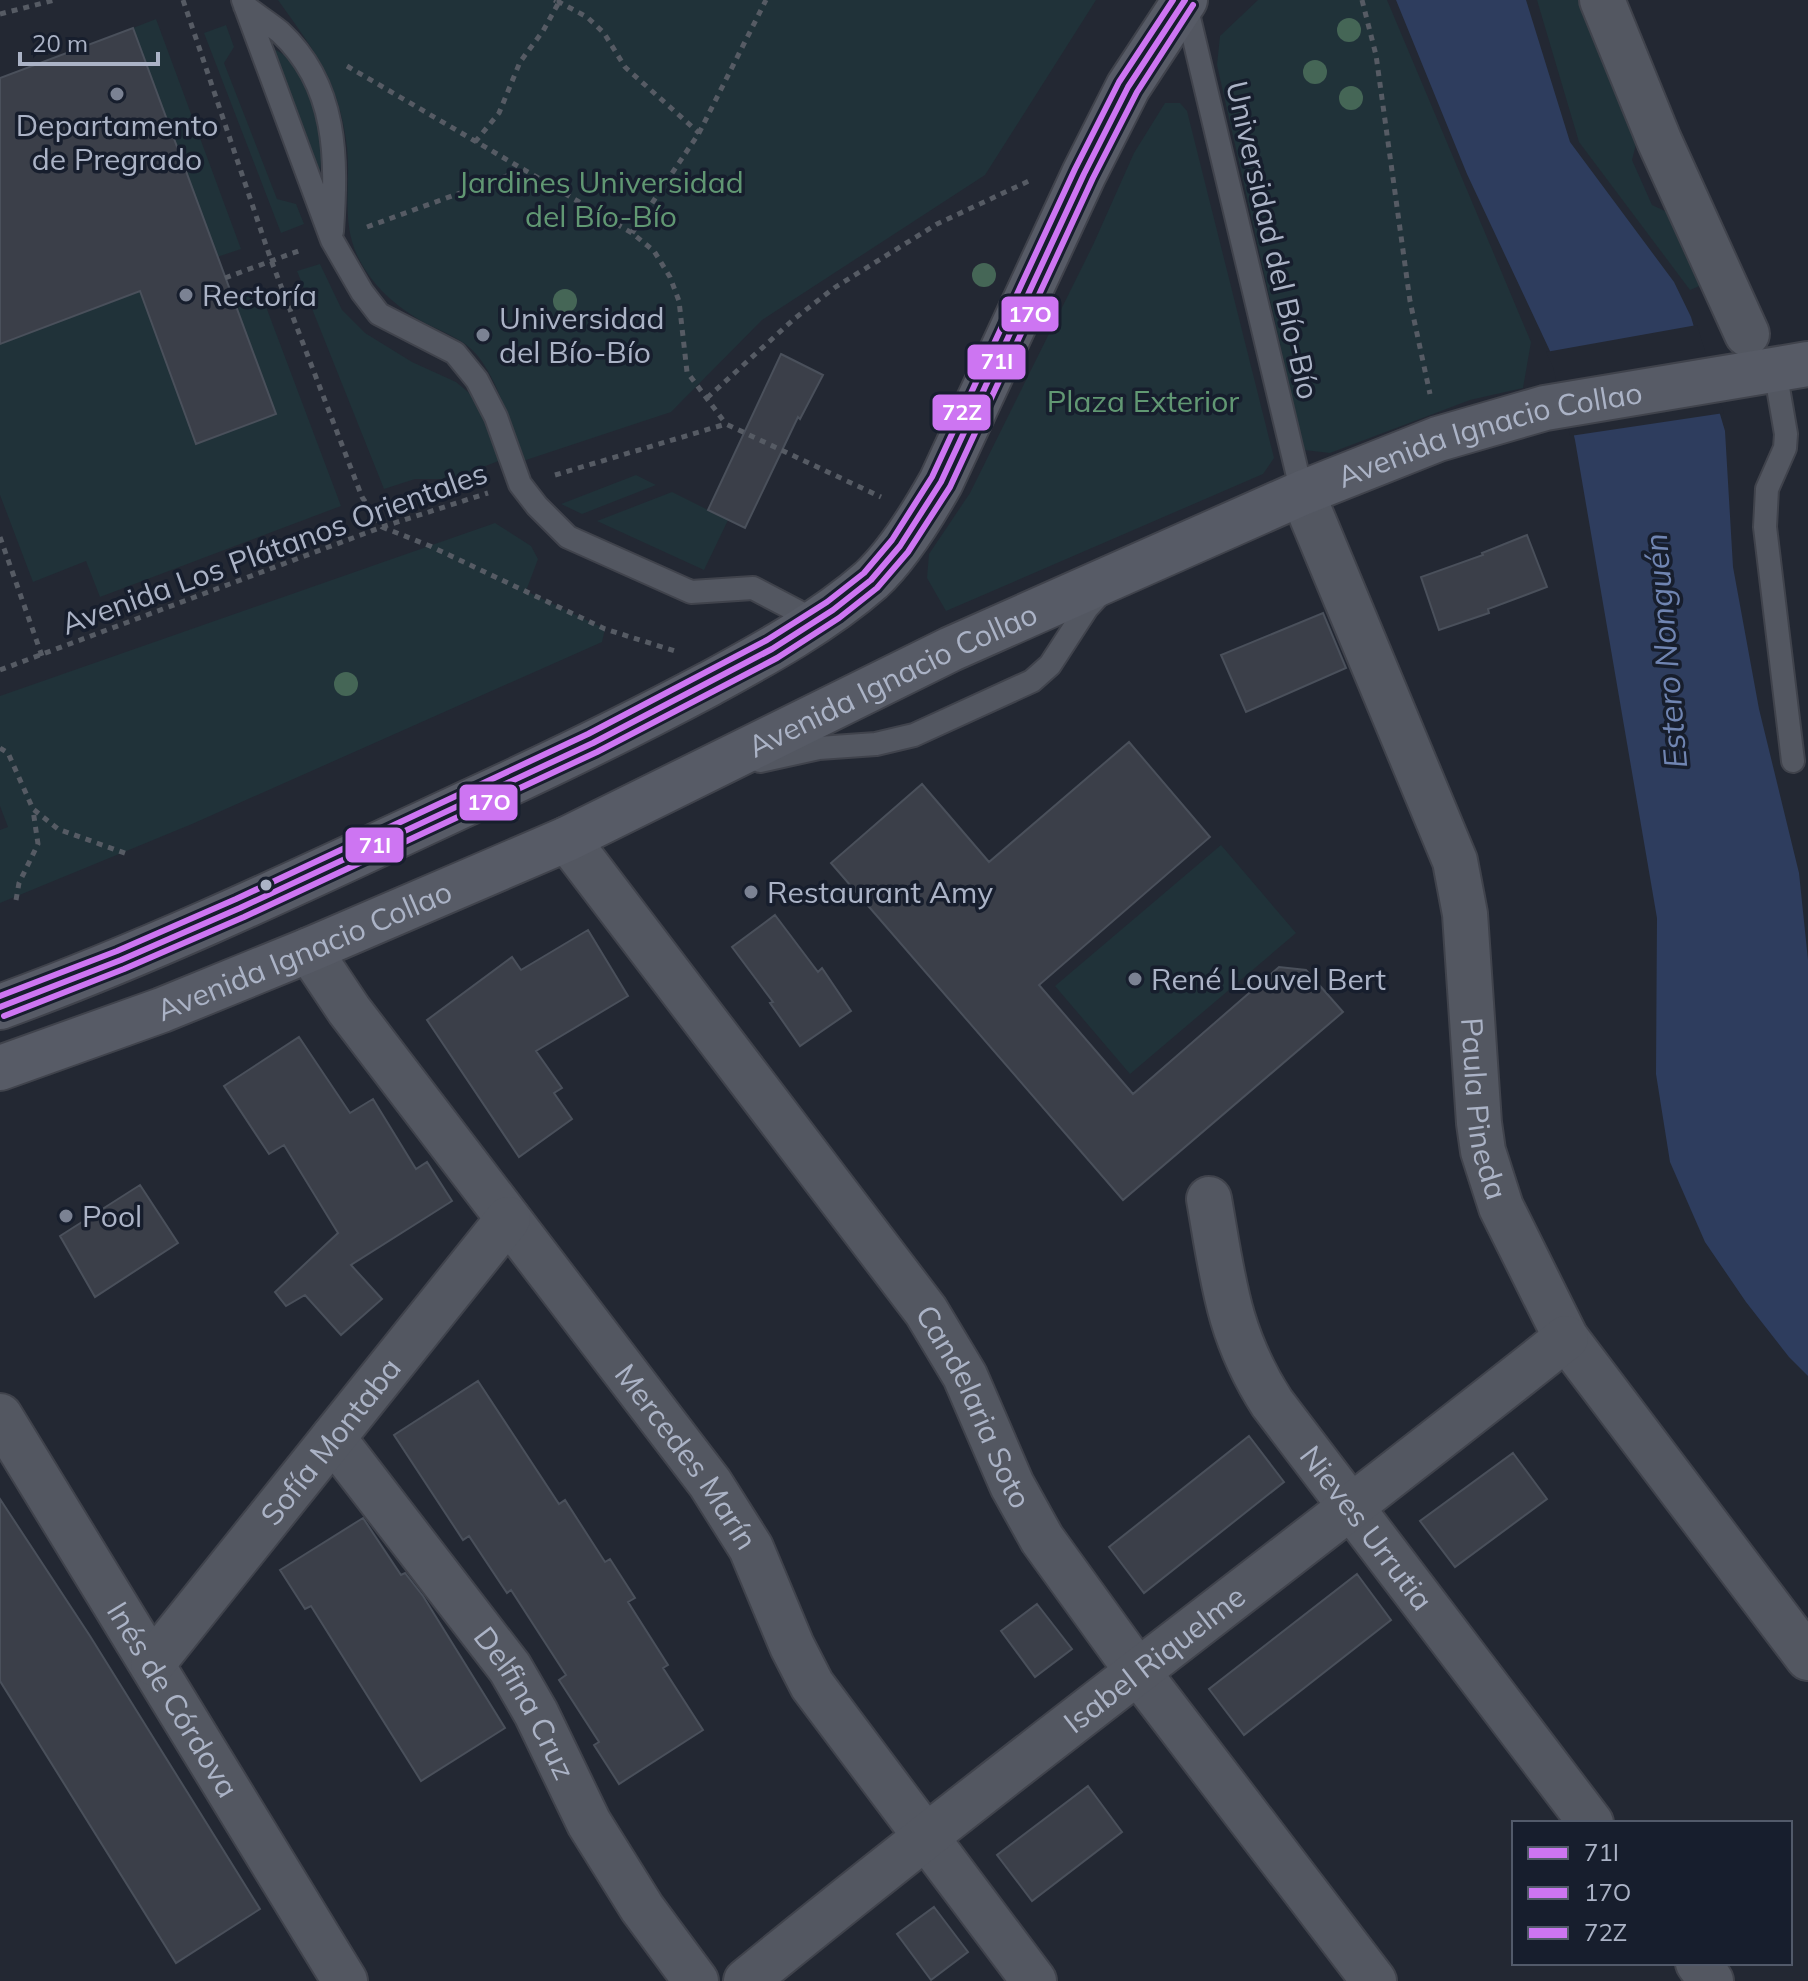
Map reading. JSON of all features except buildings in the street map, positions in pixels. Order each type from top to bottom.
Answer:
[{"type":"main road","points":[[0,1007],[257,900],[649,716],[743,666],[816,621],[872,578],[922,515],[941,482],[1036,274],[1128,87],[1185,0]]},
{"type":"main road","name":"Avenida Ignacio Collao","points":[[0,1068],[162,1010],[567,839],[951,649],[1302,493],[1462,431],[1545,408],[1792,367]]},
{"type":"street","points":[[1602,0],[1659,140],[1747,334]]},
{"type":"street","name":"Paula Pineda","points":[[1302,493],[1455,861],[1465,914],[1483,1151],[1501,1207],[1566,1338],[1808,1658]]},
{"type":"street","name":"Candelaria Soto","points":[[567,839],[926,1311],[981,1407],[1026,1512],[1042,1539],[1138,1672],[1374,1981]]},
{"type":"street","name":"Mercedes Marín","points":[[309,950],[349,1010],[710,1483],[737,1522],[762,1571],[792,1646],[812,1685],[1034,1981]]},
{"type":"street","name":"Nieves Urrutia","points":[[1209,1199],[1226,1296],[1241,1347],[1272,1403],[1589,1821]]},
{"type":"street","name":"Sofía Montaba","points":[[153,1663],[508,1219]]},
{"type":"street","name":"Isabel Riquelme","points":[[746,1981],[924,1838],[1352,1508],[1566,1338]]},
{"type":"street","name":"Inés de Córdova","points":[[0,1416],[345,1981]]},
{"type":"street","name":"Delfina Cruz","points":[[333,1438],[510,1668],[536,1713],[589,1823],[642,1908],[696,1981]]},
{"type":"lane","name":"Universidad del Bío-Bío","points":[[1185,0],[1302,493]]},
{"type":"lane","points":[[244,3],[280,33],[305,60],[321,92],[332,130],[336,161],[332,240]]},
{"type":"lane","points":[[244,3],[332,240],[362,292],[379,314],[455,353],[477,380],[496,417],[520,484],[537,506],[568,537],[691,592],[753,588],[816,621]]},
{"type":"lane","points":[[1792,367],[1785,448],[1767,489],[1765,527],[1793,761]]},
{"type":"lane","points":[[704,773],[819,748],[876,744],[914,735],[1032,681],[1050,665],[1087,608],[1132,569]]},
{"type":"path","points":[[0,14],[55,0]]},
{"type":"path","points":[[183,0],[271,260],[362,497],[382,527],[430,546],[605,629],[694,657],[743,666]]},
{"type":"path","points":[[632,233],[699,133],[766,0]]},
{"type":"path","points":[[1362,0],[1376,55],[1410,301],[1430,394]]},
{"type":"path","points":[[475,142],[499,113],[520,62],[543,31],[557,1],[587,17],[604,33],[625,67],[699,133]]},
{"type":"path","points":[[345,65],[632,233],[654,251],[670,277],[679,301],[687,372],[726,424],[922,515]]},
{"type":"path","points":[[225,278],[524,169]]},
{"type":"path","points":[[707,398],[794,319],[834,288],[937,224],[1030,181],[1040,171]]},
{"type":"path","name":"Avenida Los Plátanos Orientales","points":[[0,670],[382,527],[726,424]]},
{"type":"path","points":[[0,537],[42,656]]},
{"type":"path","points":[[0,748],[8,753],[33,809],[38,844],[19,883],[16,900]]},
{"type":"path","points":[[33,809],[58,829],[130,855]]},
{"type":"green space","name":"Jardines Universidad del Bío-Bío","points":[[278,0],[1096,0],[985,175],[762,320],[671,412],[523,461],[498,392],[477,355],[459,340],[425,323],[394,302],[377,285],[357,255],[349,229],[347,147],[338,104],[314,52]]},
{"type":"green space","points":[[1258,0],[1387,0],[1531,342],[1523,388],[1470,400],[1330,453],[1304,450],[1217,65],[1220,36]]},
{"type":"green space","points":[[1537,0],[1587,0],[1639,132],[1632,160],[1652,205],[1682,219],[1709,282],[1690,290],[1579,142]]},
{"type":"green space","points":[[156,19],[241,249],[217,257],[133,28]]},
{"type":"green space","points":[[226,25],[234,47],[224,63],[277,199],[296,204],[304,224],[281,233],[204,33]]},
{"type":"green space","points":[[268,46],[291,61],[308,92],[320,137],[318,177]]},
{"type":"green space","name":"Plaza Exterior","points":[[1165,103],[1180,103],[1187,111],[1274,458],[1263,474],[946,611],[927,578],[929,554],[970,493],[1093,245],[1134,153]]},
{"type":"green space","points":[[320,264],[342,310],[365,333],[412,362],[456,382],[468,392],[479,407],[501,460],[452,479],[415,479],[384,489],[297,271]]},
{"type":"green space","points":[[259,288],[341,506],[100,597],[86,561],[33,582],[0,495],[0,344],[140,291],[196,443],[276,414],[233,298]]},
{"type":"green space","points":[[636,475],[656,485],[582,514],[561,504]]},
{"type":"green space","points":[[672,492],[728,520],[704,570],[597,521]]},
{"type":"green space","points":[[495,523],[531,546],[538,559],[526,591],[605,629],[602,642],[192,824],[0,903],[0,830],[8,827],[0,806],[0,696]]},
{"type":"green space","points":[[1221,845],[1296,933],[1130,1074],[1055,986]]},
{"type":"water","name":"Estero Nonguén","points":[[1396,0],[1526,0],[1570,142],[1674,282],[1691,317],[1725,431],[1733,567],[1759,709],[1799,873],[1808,960],[1808,1376],[1746,1302],[1705,1242],[1670,1162],[1656,1074],[1657,918],[1575,440],[1557,366],[1467,174]]},
{"type":"pier","points":[[1697,325],[1724,413],[1570,436],[1553,367],[1546,352]]},
{"type":"transit line","name":"72Z","points":[[0,996],[117,951],[236,899],[588,734],[767,640],[827,602],[864,573],[892,540],[932,477],[1075,169],[1119,82],[1173,0]]},
{"type":"transit line","name":"71I","points":[[0,1007],[121,960],[240,908],[593,743],[772,649],[833,610],[871,580],[900,546],[941,482],[1084,174],[1128,87],[1185,0]]},
{"type":"transit line","name":"17O","points":[[4,1016],[244,917],[597,752],[777,658],[839,618],[877,588],[908,552],[950,487],[1093,178],[1137,92],[1193,5]]},
{"type":"place","name":"Departamento de Pregrado","points":[[117,94]]},
{"type":"place","name":"Rectoría","points":[[186,295]]},
{"type":"place","name":"Universidad del Bío-Bío","points":[[483,335]]},
{"type":"place","name":"Restaurant Amy","points":[[751,892]]},
{"type":"place","name":"René Louvel Bert","points":[[1135,979]]},
{"type":"place","name":"Pool","points":[[66,1216]]}]
